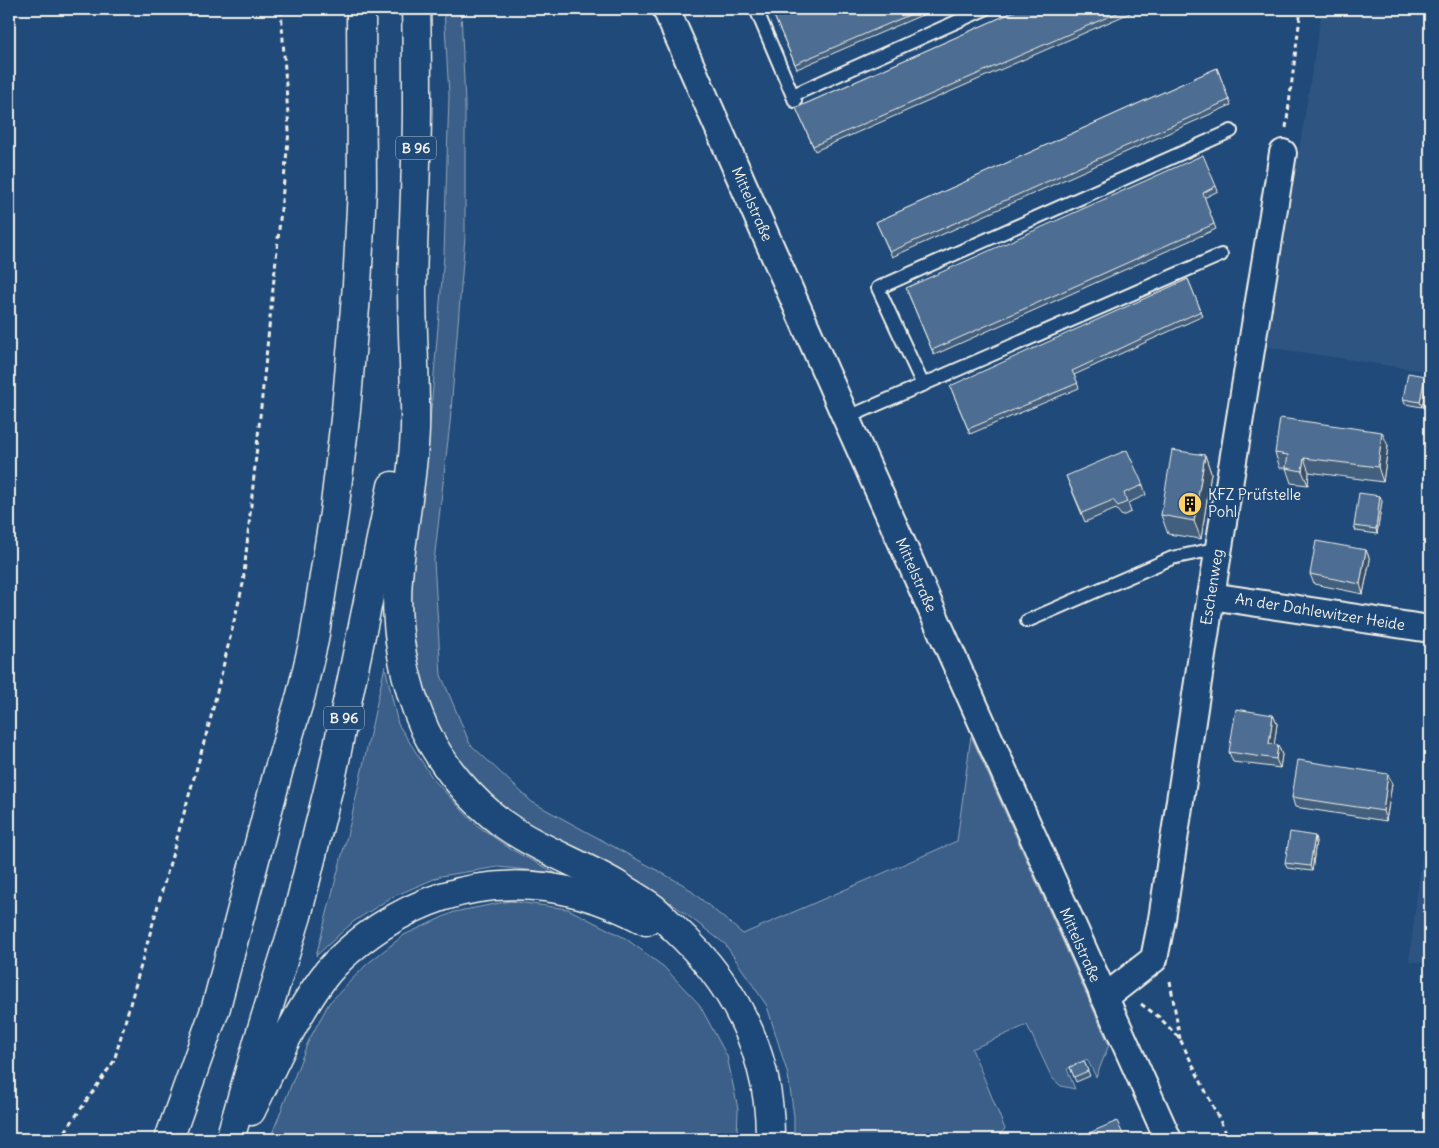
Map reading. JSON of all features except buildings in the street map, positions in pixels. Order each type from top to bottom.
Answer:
[{"type":"highway","points":[[169,1139],[216,1007],[278,772],[301,695],[314,640],[334,513],[344,429],[356,285],[362,189],[361,9]]},
{"type":"highway","name":"B 96","points":[[230,1139],[297,916],[333,770],[391,492],[412,288],[417,114],[416,9]]},
{"type":"highway","points":[[412,288],[415,430],[397,581],[397,615],[402,656],[410,691],[426,730],[443,762],[470,794],[504,824],[601,876],[652,907],[692,944],[724,983],[746,1022],[762,1068],[770,1121],[770,1139]]},
{"type":"highway","points":[[237,1139],[299,1013],[324,976],[360,940],[393,918],[428,901],[467,889],[509,885],[545,886],[584,894],[626,910],[658,928],[682,944],[724,983]]},
{"type":"street","name":"Mittelstraße","points":[[666,9],[846,418],[1110,992],[1168,1139]]},
{"type":"street","name":"Eschenweg","points":[[1154,960],[1283,153]]},
{"type":"street","name":"An der Dahlewitzer Heide","points":[[1211,596],[1430,629]]},
{"type":"street","points":[[1110,992],[1154,960]]},
{"type":"lane","points":[[756,9],[794,98],[985,9]]},
{"type":"lane","points":[[923,385],[878,288],[1231,131]]},
{"type":"lane","points":[[846,418],[1221,255]]},
{"type":"lane","points":[[1027,621],[1172,558],[1219,548]]},
{"type":"path","points":[[60,1139],[114,1061],[210,721],[242,584],[289,131],[281,9]]},
{"type":"path","points":[[1283,153],[1302,9]]},
{"type":"path","points":[[1154,960],[1169,974],[1180,1039],[1229,1139]]},
{"type":"path","points":[[1110,992],[1159,1017],[1180,1039]]},
{"type":"shaded area","points":[[444,9],[461,9],[465,105],[465,237],[450,423],[434,561],[441,675],[470,744],[532,802],[684,885],[743,934],[957,841],[971,736],[1109,1045],[1096,1077],[1087,1059],[1067,1069],[1075,1089],[1061,1086],[1052,1078],[1027,1025],[972,1049],[1005,1129],[995,1139],[794,1139],[794,1116],[788,1075],[767,1006],[725,944],[671,903],[602,863],[533,828],[496,803],[456,760],[432,714],[416,666],[410,610],[413,557],[430,422],[444,255],[449,95]]},
{"type":"shaded area","points":[[1322,9],[1430,9],[1430,372],[1267,347]]},
{"type":"shaded area","points":[[385,666],[398,724],[433,779],[475,824],[512,850],[556,873],[498,867],[441,876],[392,897],[353,922],[316,956],[351,820]]},
{"type":"shaded area","points":[[1430,789],[1430,964],[1409,961]]},
{"type":"shaded area","points":[[510,901],[568,909],[625,938],[664,967],[699,1004],[727,1056],[738,1109],[737,1139],[270,1139],[308,1042],[329,1003],[367,964],[404,935],[454,912]]},
{"type":"place","name":"KFZ Prüfstelle Pohl","points":[[1190,504]]}]
